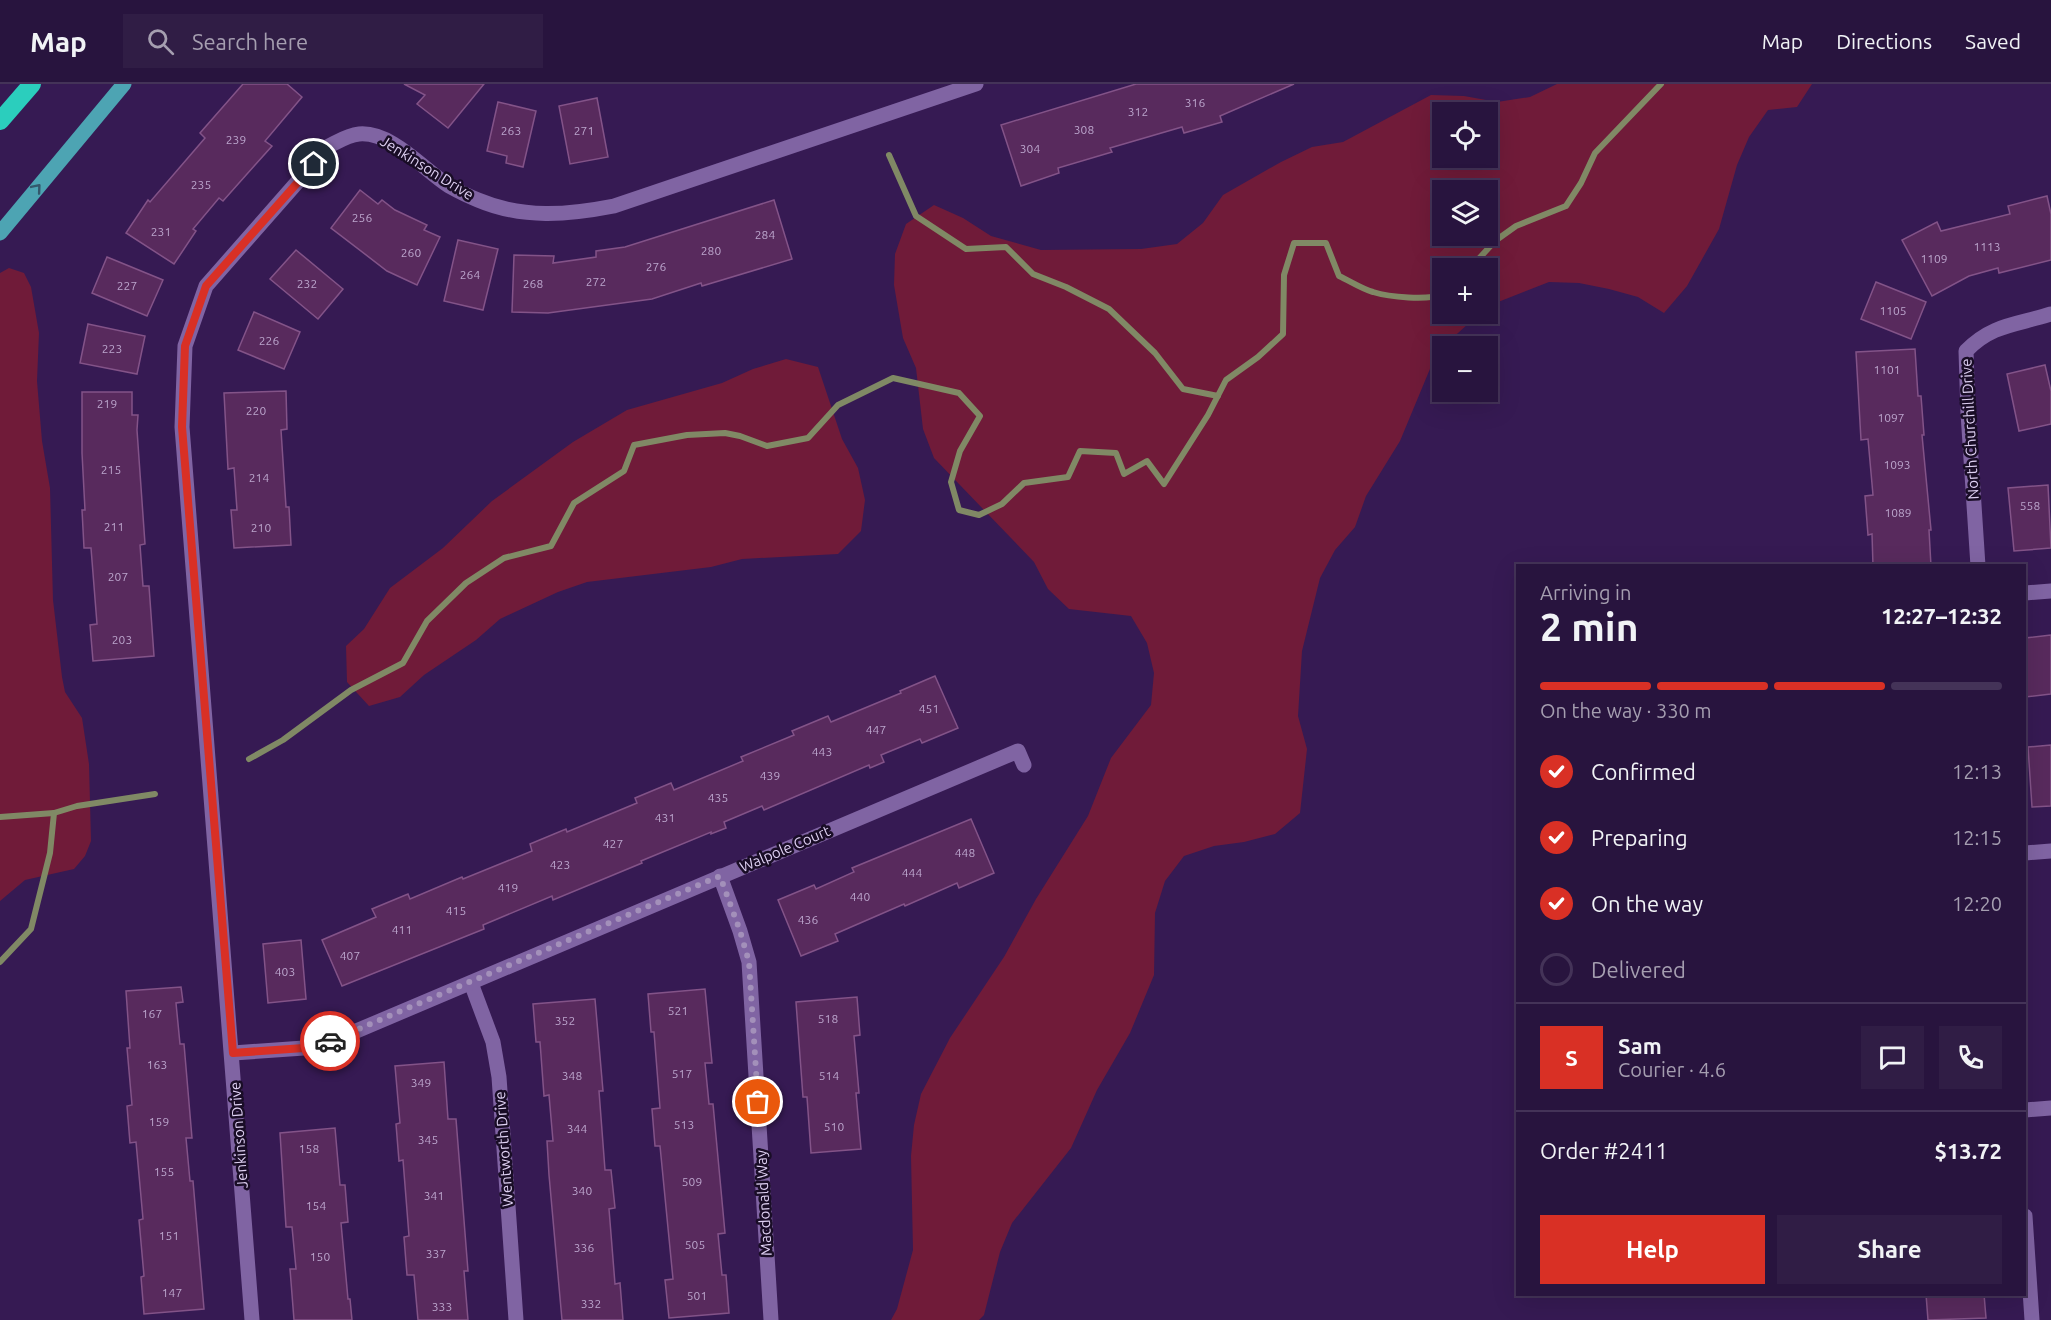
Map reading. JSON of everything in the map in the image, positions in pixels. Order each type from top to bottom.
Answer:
[{"type":"highway","points":[[0,121],[32,84]]},
{"type":"main road","points":[[0,233],[123,84]]},
{"type":"street","name":"Jenkinson Drive","points":[[252,1320],[233,1053],[182,427],[185,346],[206,286],[329,146],[343,138],[360,134],[377,136],[392,143],[449,185],[479,201],[508,210],[538,215],[576,213],[614,206],[947,88],[976,84]]},
{"type":"street","name":"North Churchill Drive","points":[[1978,564],[1966,351],[1986,333],[2051,314]]},
{"type":"street","points":[[2026,593],[2051,591]]},
{"type":"street","name":"Walpole Court","points":[[233,1053],[304,1048],[335,1040],[1018,751],[1024,765]]},
{"type":"street","points":[[2026,853],[2051,851]]},
{"type":"street","name":"Macdonald Way","points":[[720,876],[749,962],[771,1320]]},
{"type":"street","name":"Wentworth Drive","points":[[471,983],[493,1042],[499,1077],[516,1320]]},
{"type":"street","points":[[2026,1110],[2051,1108]]},
{"type":"street","points":[[2026,1231],[2032,1320]]},
{"type":"shaded area","points":[[1557,84],[1812,84],[1797,107],[1768,110],[1749,137],[1737,165],[1719,229],[1687,286],[1664,313],[1638,297],[1579,283],[1549,282],[1498,302],[1498,258],[1432,258],[1432,324],[1468,324],[1455,336],[1432,336],[1432,364],[1400,441],[1366,496],[1355,527],[1335,550],[1320,578],[1302,651],[1298,716],[1307,749],[1300,813],[1275,834],[1244,842],[1214,846],[1184,856],[1165,881],[1155,913],[1154,975],[1130,1033],[1097,1090],[1071,1148],[1012,1223],[1000,1252],[984,1315],[979,1320],[891,1320],[897,1309],[913,1250],[911,1156],[914,1125],[921,1094],[950,1038],[1004,957],[1036,899],[1088,816],[1111,758],[1151,705],[1154,673],[1147,643],[1131,616],[1069,609],[1048,589],[1034,562],[934,458],[923,429],[916,368],[903,338],[894,285],[895,254],[906,224],[934,205],[963,218],[991,236],[1041,250],[1141,249],[1177,244],[1203,223],[1223,195],[1312,147],[1343,142],[1431,95],[1464,96],[1497,102],[1530,97]]},
{"type":"shaded area","points":[[9,268],[24,273],[31,287],[39,333],[37,381],[42,441],[50,488],[53,600],[65,692],[82,718],[89,764],[91,841],[85,856],[74,869],[25,880],[0,901],[0,273]]},
{"type":"shaded area","points":[[786,359],[818,367],[842,439],[858,468],[865,500],[861,531],[838,554],[742,559],[711,567],[587,582],[558,592],[500,619],[476,640],[424,675],[400,697],[369,706],[347,682],[346,646],[364,629],[390,588],[443,548],[492,501],[573,442],[627,410],[722,383],[753,369]]},
{"type":"building","points":[[243,84],[287,84],[302,97],[265,141],[272,146],[223,201],[219,198],[193,229],[196,231],[174,264],[126,233],[148,200],[150,202],[205,138],[200,133]]},
{"type":"building","points":[[404,84],[484,84],[448,128],[417,104],[425,95]]},
{"type":"building","points":[[1136,84],[1294,84],[1220,116],[1222,122],[1184,133],[1182,127],[1110,148],[1112,152],[1058,168],[1059,173],[1021,186],[1001,125]]},
{"type":"building","points":[[597,98],[608,157],[570,164],[559,106]]},
{"type":"building","points":[[498,102],[536,111],[523,167],[506,163],[507,156],[487,151]]},
{"type":"building","points":[[360,190],[378,204],[382,200],[395,210],[427,225],[424,230],[440,237],[417,285],[387,271],[331,228]]},
{"type":"building","points":[[2047,196],[2051,214],[2051,260],[1999,273],[1998,268],[1969,276],[1932,296],[1902,240],[1937,222],[1941,231],[2010,214],[2008,206]]},
{"type":"building","points":[[774,200],[792,259],[702,286],[701,283],[652,299],[548,313],[512,312],[514,255],[554,256],[553,263],[596,257],[596,251],[625,247]]},
{"type":"building","points":[[458,240],[498,249],[483,310],[444,301]]},
{"type":"building","points":[[296,250],[343,289],[318,319],[270,279]]},
{"type":"building","points":[[107,257],[163,280],[147,316],[92,293]]},
{"type":"building","points":[[1876,282],[1926,302],[1911,339],[1861,319]]},
{"type":"building","points":[[254,312],[300,332],[284,369],[238,350]]},
{"type":"building","points":[[88,324],[145,336],[137,374],[80,363]]},
{"type":"building","points":[[1915,349],[1918,396],[1921,396],[1924,435],[1922,435],[1931,530],[1929,530],[1931,564],[1873,564],[1872,534],[1868,535],[1865,496],[1873,495],[1868,439],[1861,440],[1856,352]]},
{"type":"building","points":[[2045,365],[2051,391],[2051,424],[2019,431],[2007,374]]},
{"type":"building","points":[[286,391],[287,429],[281,430],[291,545],[234,548],[231,510],[237,510],[234,468],[228,469],[224,393]]},
{"type":"building","points":[[82,392],[132,392],[132,415],[138,415],[137,430],[145,544],[140,545],[143,586],[149,586],[154,656],[93,661],[90,625],[97,624],[91,548],[84,548]]},
{"type":"building","points":[[2048,485],[2051,548],[2014,551],[2008,488]]},
{"type":"building","points":[[2051,635],[2051,694],[2026,697],[2026,638]]},
{"type":"building","points":[[935,676],[958,728],[922,743],[920,739],[881,755],[884,762],[870,768],[869,765],[764,810],[762,806],[724,822],[726,828],[641,861],[642,863],[553,900],[552,896],[483,925],[484,929],[342,986],[322,940],[376,917],[372,909],[408,894],[410,899],[532,851],[530,844],[566,829],[567,832],[637,803],[635,798],[671,783],[674,790],[743,761],[741,757],[794,735],[792,731],[828,716],[831,722]]},
{"type":"building","points":[[2051,745],[2051,806],[2032,807],[2028,747]]},
{"type":"building","points":[[971,819],[994,873],[959,888],[957,883],[905,906],[904,904],[835,934],[838,941],[801,956],[778,900],[814,885],[816,889],[854,872],[852,868]]},
{"type":"building","points":[[301,940],[306,999],[268,1003],[263,944]]},
{"type":"building","points":[[181,987],[183,1002],[176,1003],[180,1044],[184,1044],[192,1138],[186,1138],[190,1181],[193,1181],[204,1309],[144,1314],[141,1277],[144,1276],[139,1220],[143,1219],[136,1142],[130,1143],[127,1106],[132,1105],[127,1048],[130,1048],[126,991]]},
{"type":"building","points":[[705,989],[712,1063],[705,1063],[709,1104],[713,1104],[725,1233],[718,1234],[722,1275],[726,1275],[729,1313],[669,1318],[665,1280],[673,1279],[660,1146],[655,1146],[652,1109],[660,1108],[654,1032],[651,1032],[648,994]]},
{"type":"building","points":[[857,997],[860,1035],[854,1036],[861,1149],[811,1153],[807,1097],[803,1097],[796,1002]]},
{"type":"building","points":[[595,999],[603,1091],[599,1091],[605,1170],[611,1170],[615,1208],[609,1209],[615,1284],[620,1283],[623,1320],[562,1320],[547,1141],[553,1141],[549,1095],[544,1096],[540,1042],[536,1042],[533,1004]]},
{"type":"building","points":[[444,1062],[448,1119],[456,1119],[468,1271],[464,1271],[468,1320],[418,1320],[414,1275],[407,1275],[404,1237],[409,1236],[403,1160],[399,1161],[396,1124],[400,1123],[395,1066]]},
{"type":"building","points":[[335,1128],[340,1185],[345,1185],[348,1222],[341,1223],[352,1320],[294,1320],[290,1269],[296,1269],[292,1227],[286,1227],[280,1133]]},
{"type":"building","points":[[1926,1296],[1984,1296],[1986,1318],[1928,1320]]},
{"type":"waterway","points":[[1479,258],[1495,241],[1516,226],[1566,206],[1581,183],[1595,153],[1661,84]]},
{"type":"waterway","points":[[889,155],[916,216],[966,249],[1006,247],[1033,274],[1066,287],[1109,309],[1155,353],[1183,389],[1218,396]]},
{"type":"waterway","points":[[249,759],[283,740],[351,690],[403,663],[427,621],[466,583],[504,558],[551,546],[574,503],[624,471],[634,445],[687,435],[725,433],[767,446],[808,438],[838,405],[893,378],[959,393],[980,416],[960,451],[951,482],[959,510],[979,515],[1002,504],[1024,483],[1068,477],[1080,451],[1116,453],[1124,474],[1147,461],[1164,484],[1208,415],[1226,380],[1258,357],[1283,334],[1284,275],[1294,243],[1326,243],[1339,276],[1369,291],[1408,297],[1432,296]]},
{"type":"waterway","points":[[0,962],[31,929],[50,853],[54,813],[77,806],[155,794]]},
{"type":"waterway","points":[[0,817],[54,813]]},
{"type":"way so far","points":[[330,1041],[720,876],[749,962],[758,1102]]},
{"type":"route","points":[[314,164],[206,286],[185,346],[182,427],[233,1053],[304,1048],[330,1041]]}]
